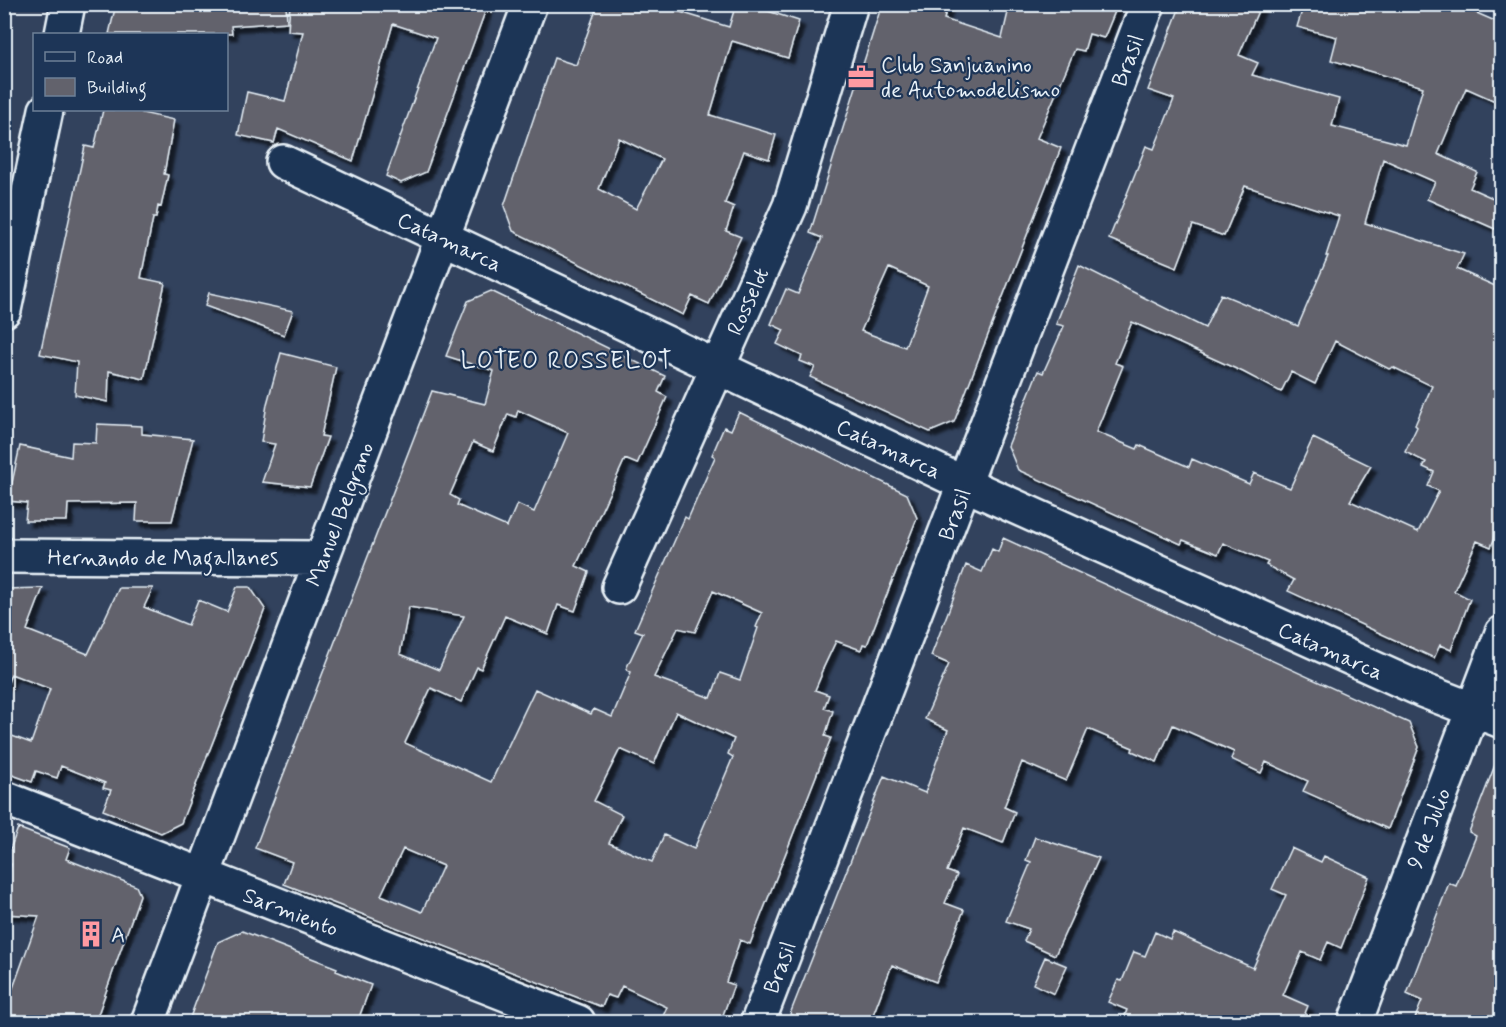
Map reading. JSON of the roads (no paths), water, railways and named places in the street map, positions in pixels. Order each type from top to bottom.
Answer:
[{"type":"street","points":[[62,33],[68,4]]},
{"type":"street","name":"Manuel Belgrano","points":[[148,1023],[530,4]]},
{"type":"street","name":"Rosselot","points":[[618,587],[790,206],[851,4]]},
{"type":"street","name":"Brasil","points":[[758,1023],[1148,4]]},
{"type":"street","points":[[4,310],[12,237],[46,111]]},
{"type":"street","name":"Catamarca","points":[[283,162],[965,484],[1422,690],[1487,715]]},
{"type":"street","name":"Hernando de Magallanes","points":[[4,556],[322,558]]},
{"type":"street","name":"9 de Julio","points":[[1355,1023],[1487,715],[1502,633]]},
{"type":"street","name":"Sarmiento","points":[[4,798],[578,1023]]},
{"type":"place","name":"Club Sanjuanino de Automodelismo","points":[[861,77]]},
{"type":"place","name":"A","points":[[91,934]]},
{"type":"district","name":"LOTEO ROSSELOT","points":[[567,360]]}]
